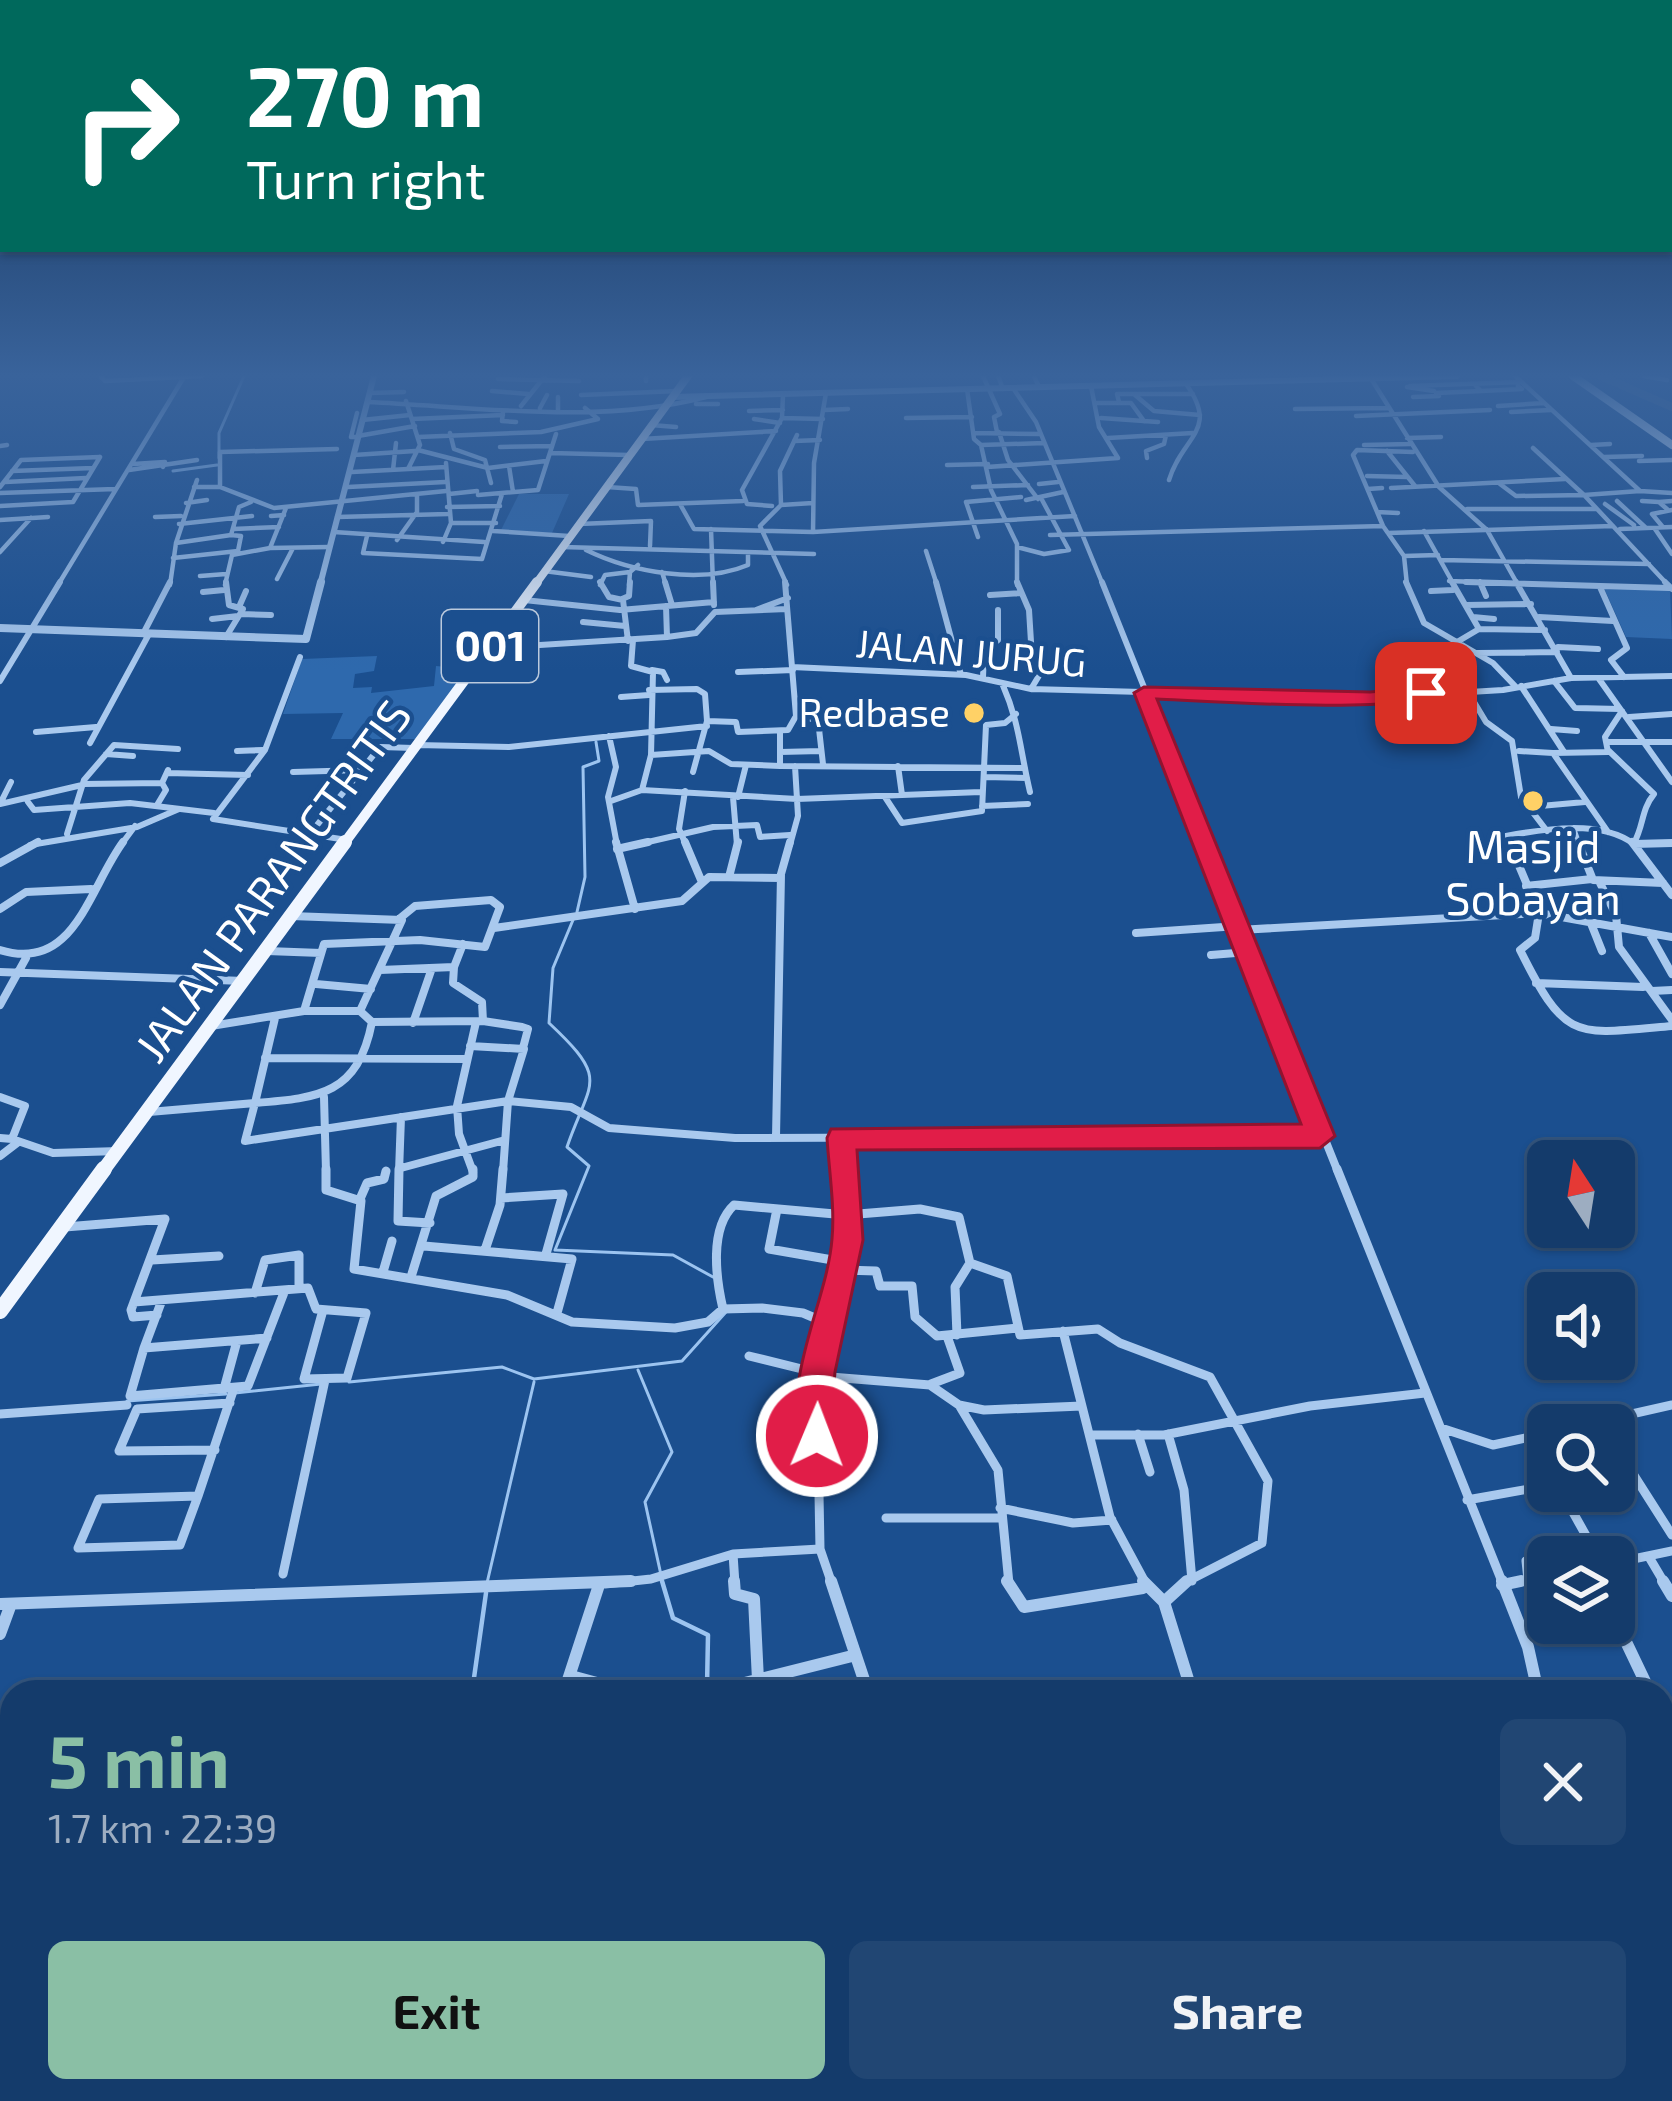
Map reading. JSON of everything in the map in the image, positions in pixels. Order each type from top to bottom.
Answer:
[{"type":"main road","name":"JALAN PARANGTRITIS","points":[[0,1311],[488,648],[563,539],[617,474]]},
{"type":"street","points":[[0,506],[69,503],[90,474]]},
{"type":"street","points":[[0,681],[126,474]]},
{"type":"street","points":[[220,488],[222,474]]},
{"type":"street","points":[[347,840],[214,819],[265,750],[301,655],[351,474]]},
{"type":"street","points":[[443,542],[449,515],[446,474]]},
{"type":"street","points":[[485,474],[491,483]]},
{"type":"street","points":[[510,474],[513,492]]},
{"type":"street","points":[[271,516],[417,494],[538,490],[543,474]]},
{"type":"street","points":[[743,501],[748,474]]},
{"type":"street","points":[[309,835],[383,746],[509,748],[736,722],[737,732],[789,730],[796,716],[788,598],[762,532],[762,521],[777,506],[780,474]]},
{"type":"street","points":[[813,532],[816,474]]},
{"type":"street","points":[[989,474],[994,499],[1017,547],[1021,593],[1032,624],[1032,658],[1040,674],[1031,689]]},
{"type":"street","points":[[1019,474],[1063,533],[1069,550]]},
{"type":"street","points":[[1055,474],[1089,549],[1320,1136],[1441,1428],[1528,1647],[1535,1680]]},
{"type":"street","points":[[1169,480],[1172,474]]},
{"type":"street","points":[[1406,474],[1415,498]]},
{"type":"street","points":[[1430,474],[1487,530],[1571,677]]},
{"type":"street","points":[[1561,474],[1618,528],[1672,589]]},
{"type":"street","points":[[1622,474],[1640,491]]},
{"type":"street","points":[[1408,477],[1366,476],[1377,512],[1404,556],[1410,593],[1424,623],[1518,686],[1565,753]]},
{"type":"street","points":[[1,487],[88,478]]},
{"type":"street","points":[[1391,488],[1565,478]]},
{"type":"street","points":[[1539,480],[1548,491]]},
{"type":"street","points":[[348,487],[446,482]]},
{"type":"street","points":[[1039,484],[1058,482]]},
{"type":"street","points":[[1498,483],[1514,496],[1640,491],[1672,497]]},
{"type":"street","points":[[90,743],[168,590],[180,520],[195,484],[246,493],[250,502]]},
{"type":"street","points":[[973,487],[1028,485]]},
{"type":"street","points":[[185,503],[204,500],[205,486]]},
{"type":"street","points":[[1,487],[116,490]]},
{"type":"street","points":[[608,487],[636,489],[636,504],[642,505],[813,503]]},
{"type":"street","points":[[1368,489],[1382,488]]},
{"type":"street","points":[[477,490],[478,507]]},
{"type":"street","points":[[978,537],[966,502],[1039,498],[1063,491]]},
{"type":"street","points":[[397,540],[416,514],[417,494]]},
{"type":"street","points":[[367,536],[363,553],[482,559],[502,494]]},
{"type":"street","points":[[394,514],[400,496]]},
{"type":"street","points":[[1642,501],[1672,497]]},
{"type":"street","points":[[1616,501],[1651,527],[1671,552]]},
{"type":"street","points":[[232,532],[239,506],[250,502],[285,511]]},
{"type":"street","points":[[1659,502],[1671,510]]},
{"type":"street","points":[[680,504],[697,529]]},
{"type":"street","points":[[1442,504],[1597,509]]},
{"type":"street","points":[[1605,504],[1629,525],[1651,527]]},
{"type":"street","points":[[638,521],[642,505]]},
{"type":"street","points":[[449,515],[500,506]]},
{"type":"street","points":[[1651,527],[1652,514],[1671,510]]},
{"type":"street","points":[[270,548],[285,511]]},
{"type":"street","points":[[1567,511],[1599,538]]},
{"type":"street","points":[[1377,512],[1398,513]]},
{"type":"street","points":[[337,517],[449,515],[547,534],[662,572],[743,570],[748,554]]},
{"type":"street","points":[[155,518],[252,516]]},
{"type":"street","points":[[697,529],[813,532],[1075,516]]},
{"type":"street","points":[[1,521],[48,517]]},
{"type":"street","points":[[0,552],[31,518]]},
{"type":"street","points":[[740,531],[743,520]]},
{"type":"street","points":[[579,524],[652,521],[650,546]]},
{"type":"street","points":[[176,543],[279,527]]},
{"type":"street","points":[[1050,535],[1672,527]]},
{"type":"street","points":[[689,548],[697,529]]},
{"type":"street","points":[[711,530],[709,572],[715,613]]},
{"type":"street","points":[[1423,530],[1480,629]]},
{"type":"street","points":[[232,532],[241,536],[224,590],[227,604],[240,612]]},
{"type":"street","points":[[334,532],[425,542],[484,542]]},
{"type":"street","points":[[0,538],[16,538]]},
{"type":"street","points":[[416,556],[425,542]]},
{"type":"street","points":[[584,549],[650,546],[814,554]]},
{"type":"street","points":[[173,558],[329,547]]},
{"type":"street","points":[[1017,547],[1044,554],[1089,549]]},
{"type":"street","points":[[277,579],[293,548]]},
{"type":"street","points":[[926,550],[953,632],[961,675]]},
{"type":"street","points":[[1404,556],[1535,564],[1650,564]]},
{"type":"street","points":[[1527,556],[1535,564]]},
{"type":"street","points":[[1476,562],[1486,596]]},
{"type":"street","points":[[630,572],[629,596],[607,596],[599,580],[630,572],[639,564]]},
{"type":"street","points":[[544,571],[591,577]]},
{"type":"street","points":[[662,572],[669,605],[667,638]]},
{"type":"street","points":[[200,576],[226,574]]},
{"type":"street","points":[[1449,581],[1672,589]]},
{"type":"street","points":[[1600,587],[1628,651],[1611,660],[1625,678]]},
{"type":"street","points":[[202,592],[224,590]]},
{"type":"street","points":[[1431,591],[1455,590]]},
{"type":"street","points":[[226,638],[246,591]]},
{"type":"street","points":[[990,596],[1021,593]]},
{"type":"street","points":[[756,610],[788,598]]},
{"type":"street","points":[[622,599],[631,666],[663,672],[667,680]]},
{"type":"street","points":[[523,600],[624,610],[713,602]]},
{"type":"street","points":[[1464,605],[1531,604]]},
{"type":"street","points":[[488,648],[667,638],[696,633],[715,613],[788,609]]},
{"type":"street","points":[[983,678],[984,650],[998,640],[998,610]]},
{"type":"street","points":[[212,619],[240,612],[271,615]]},
{"type":"street","points":[[1472,617],[1494,619]]},
{"type":"street","points":[[1539,617],[1613,621]]},
{"type":"street","points":[[583,622],[625,626]]},
{"type":"street","points":[[0,628],[306,639]]},
{"type":"street","points":[[1457,642],[1480,629],[1546,630]]},
{"type":"street","points":[[1475,653],[1598,649]]},
{"type":"street","points":[[0,656],[15,657]]},
{"type":"street","name":"JALAN JURUG","points":[[738,672],[792,668],[961,675],[1031,689],[1370,698],[1468,692],[1571,677],[1672,676]]},
{"type":"street","points":[[642,790],[651,755],[652,670]]},
{"type":"street","points":[[1598,678],[1670,778]]},
{"type":"street","points":[[1553,680],[1575,708]]},
{"type":"street","points":[[1002,683],[1016,713],[1030,792]]},
{"type":"street","points":[[621,697],[702,691],[707,724],[693,772]]},
{"type":"street","points":[[1468,692],[1485,721],[1505,730],[1519,751],[1514,769],[1527,808],[1547,831]]},
{"type":"street","points":[[1560,709],[1672,714]]},
{"type":"street","points":[[885,796],[902,823],[981,812],[986,724],[1005,723],[1016,713]]},
{"type":"street","points":[[1607,747],[1624,713]]},
{"type":"street","points":[[796,716],[818,720],[823,764]]},
{"type":"street","points":[[36,732],[97,727]]},
{"type":"street","points":[[1550,729],[1577,730]]},
{"type":"street","points":[[780,731],[780,766]]},
{"type":"street","points":[[609,736],[616,767],[611,801],[617,849],[636,910]]},
{"type":"street","points":[[1519,751],[1565,753],[1672,742]]},
{"type":"street","points":[[67,836],[82,784],[116,744],[178,749]]},
{"type":"street","points":[[1607,747],[1654,794],[1643,807],[1642,829],[1634,843]]},
{"type":"street","points":[[237,751],[265,750]]},
{"type":"street","points":[[651,755],[701,751],[746,765],[898,766],[1028,778]]},
{"type":"street","points":[[780,752],[821,751]]},
{"type":"street","points":[[1553,753],[1609,834]]},
{"type":"street","points":[[105,754],[133,756]]},
{"type":"street","points":[[729,878],[738,843],[735,797],[746,765]]},
{"type":"street","points":[[776,1137],[781,878],[797,799],[795,766]]},
{"type":"street","points":[[898,766],[902,795]]},
{"type":"street","points":[[985,772],[1025,768]]},
{"type":"street","points":[[293,772],[363,770]]},
{"type":"street","points":[[162,783],[167,771],[249,775]]},
{"type":"street","points":[[0,804],[11,782]]},
{"type":"street","points":[[0,804],[28,802],[82,784],[162,783]]},
{"type":"street","points":[[157,805],[166,790],[162,783]]},
{"type":"street","points":[[611,801],[642,790],[797,799],[981,792]]},
{"type":"street","points":[[685,790],[679,824],[701,880]]},
{"type":"street","points":[[28,802],[34,810],[157,805],[216,813]]},
{"type":"street","points":[[1527,808],[1585,802]]},
{"type":"street","points":[[982,806],[1028,804]]},
{"type":"street","points":[[3,857],[67,836],[159,823],[180,808]]},
{"type":"street","points":[[617,849],[736,826],[757,825],[760,838],[790,835]]},
{"type":"street","points":[[0,1005],[26,958],[69,935],[91,889],[135,826]]},
{"type":"street","points":[[1672,843],[1634,843],[1609,834],[1574,831],[1506,836],[1539,913],[1535,938],[1520,946],[1559,1021],[1571,1030],[1672,1023]]},
{"type":"street","points":[[1574,831],[1617,926],[1616,942],[1672,1023]]},
{"type":"street","points":[[1634,843],[1672,895]]},
{"type":"street","points":[[701,880],[781,878]]},
{"type":"street","points":[[494,928],[581,920],[688,899],[701,880]]},
{"type":"street","points":[[1526,886],[1596,880],[1663,883]]},
{"type":"street","points":[[0,909],[23,892],[91,889]]},
{"type":"street","points":[[291,916],[399,919],[415,906],[497,901],[494,928],[485,947],[331,942],[321,953],[316,984],[304,1011]]},
{"type":"street","points":[[1136,933],[1539,913],[1672,937]]},
{"type":"street","points":[[360,1011],[396,942],[399,919]]},
{"type":"street","points":[[1590,921],[1602,951]]},
{"type":"street","points":[[1649,933],[1672,974]]},
{"type":"street","points":[[411,1277],[438,1194],[471,1180],[469,1152],[459,1137],[458,1108],[482,1002],[452,983],[463,944]]},
{"type":"street","points":[[0,950],[26,958]]},
{"type":"street","points":[[266,950],[321,953]]},
{"type":"street","points":[[1211,955],[1247,952]]},
{"type":"street","points":[[412,1024],[431,968]]},
{"type":"street","points":[[380,970],[454,968]]},
{"type":"street","points":[[0,972],[244,981]]},
{"type":"street","points":[[1536,983],[1672,990]]},
{"type":"street","points":[[316,984],[371,989]]},
{"type":"street","points":[[211,1026],[304,1011],[360,1011],[372,1022],[480,1022],[527,1029],[508,1101],[501,1198],[485,1250]]},
{"type":"street","points":[[275,1018],[245,1141],[508,1101],[572,1107],[609,1128],[776,1137],[1320,1136]]},
{"type":"street","points":[[148,1112],[324,1097],[366,1059],[372,1022]]},
{"type":"street","points":[[470,1046],[523,1048]]},
{"type":"street","points":[[266,1058],[467,1059]]},
{"type":"street","points":[[0,1096],[26,1106],[15,1140],[0,1156]]},
{"type":"street","points":[[324,1097],[326,1190],[360,1198]]},
{"type":"street","points":[[401,1117],[398,1221],[430,1223]]},
{"type":"street","points":[[0,1138],[53,1153],[119,1150]]},
{"type":"street","points":[[842,1138],[843,1266],[818,1374],[820,1549],[863,1680]]},
{"type":"street","points":[[400,1168],[505,1140]]},
{"type":"street","points":[[386,1171],[384,1179],[367,1183],[360,1198],[351,1266],[507,1295],[572,1322],[675,1328],[708,1322],[726,1308],[788,1310],[829,1324]]},
{"type":"street","points":[[501,1198],[563,1194],[546,1254]]},
{"type":"street","points":[[726,1308],[716,1278],[727,1209],[747,1204],[846,1215],[920,1209],[954,1213],[963,1227],[970,1263]]},
{"type":"street","points":[[777,1209],[769,1249],[876,1271],[880,1286],[912,1286],[920,1326],[952,1335],[1018,1328]]},
{"type":"street","points":[[63,1227],[165,1219],[134,1302],[133,1317],[157,1316]]},
{"type":"street","points":[[383,1272],[392,1240]]},
{"type":"street","points":[[424,1246],[546,1254],[574,1263],[556,1314]]},
{"type":"street","points":[[255,1292],[265,1260],[300,1255],[299,1288]]},
{"type":"street","points":[[152,1260],[219,1256]]},
{"type":"street","points":[[970,1263],[1004,1271],[1023,1335],[1098,1329],[1120,1343],[1210,1377],[1237,1420],[1268,1480],[1262,1543],[1192,1581],[1172,1586],[1164,1602]]},
{"type":"street","points":[[748,1356],[818,1374],[930,1385],[960,1373],[952,1335],[954,1292],[957,1275],[970,1263]]},
{"type":"street","points":[[134,1302],[299,1288],[310,1289],[313,1306],[323,1310],[366,1313],[352,1372],[324,1384],[304,1379],[323,1310]]},
{"type":"street","points":[[215,1450],[123,1453],[119,1448],[139,1408],[231,1394],[250,1384],[285,1290]]},
{"type":"street","points":[[162,1300],[130,1396],[231,1394]]},
{"type":"street","points":[[1063,1331],[1112,1520],[1143,1588],[1164,1602],[1188,1680]]},
{"type":"street","points":[[144,1348],[267,1338]]},
{"type":"street","points":[[199,1496],[101,1498],[78,1548],[178,1546],[199,1496],[215,1450],[231,1394],[237,1341]]},
{"type":"street","points":[[284,1574],[324,1384]]},
{"type":"street","points":[[930,1385],[959,1406],[994,1462],[1015,1599],[1024,1607],[1143,1588]]},
{"type":"street","points":[[1090,1435],[1128,1428],[1137,1433],[1168,1434],[1425,1393]]},
{"type":"street","points":[[0,1414],[127,1405]]},
{"type":"street","points":[[1635,1414],[1672,1405]]},
{"type":"street","points":[[959,1406],[1082,1406]]},
{"type":"street","points":[[1441,1428],[1493,1445],[1527,1438]]},
{"type":"street","points":[[1137,1433],[1150,1472]]},
{"type":"street","points":[[1168,1434],[1186,1504],[1192,1581]]},
{"type":"street","points":[[817,1436],[845,1435]]},
{"type":"street","points":[[1635,1477],[1672,1535]]},
{"type":"street","points":[[1467,1500],[1527,1489]]},
{"type":"street","points":[[886,1518],[1000,1513],[1073,1523],[1112,1520]]},
{"type":"street","points":[[0,1634],[5,1604],[599,1585],[651,1579],[734,1554],[820,1549]]},
{"type":"street","points":[[1635,1560],[1672,1551]]},
{"type":"street","points":[[734,1554],[735,1594],[754,1598],[749,1680]]},
{"type":"street","points":[[1648,1557],[1672,1596]]},
{"type":"street","points":[[1502,1586],[1527,1580]]},
{"type":"street","points":[[569,1680],[599,1585]]},
{"type":"street","points":[[1627,1644],[1644,1680]]},
{"type":"street","points":[[767,1680],[852,1656]]},
{"type":"street","points":[[571,1676],[586,1680]]},
{"type":"shaded area","points":[[519,494],[569,494],[552,533],[501,530]]},
{"type":"shaded area","points":[[1604,588],[1670,590],[1672,639],[1626,637]]},
{"type":"shaded area","points":[[377,656],[374,671],[355,674],[353,688],[372,687],[371,693],[434,686],[436,666],[469,669],[416,739],[331,739],[343,713],[283,714],[302,659]]},
{"type":"waterway","points":[[577,912],[585,877],[583,767],[599,761],[596,742]]},
{"type":"waterway","points":[[573,920],[553,968],[549,1023],[588,1070],[588,1094],[567,1147],[589,1166],[555,1250],[673,1255],[713,1277]]},
{"type":"waterway","points":[[349,1382],[502,1367],[534,1379],[682,1361],[726,1312]]},
{"type":"waterway","points":[[638,1370],[672,1452],[645,1502],[663,1584]]},
{"type":"waterway","points":[[487,1583],[534,1382]]},
{"type":"waterway","points":[[235,1393],[321,1384]]},
{"type":"waterway","points":[[127,1401],[226,1394]]},
{"type":"waterway","points":[[662,1581],[673,1618],[708,1635],[707,1680]]},
{"type":"waterway","points":[[474,1680],[486,1593]]},
{"type":"place","name":"Redbase","points":[[974,713]]},
{"type":"place","name":"Masjid Sobayan","points":[[1533,801]]},
{"type":"route","points":[[817,1436],[818,1372],[848,1240],[842,1138],[1320,1136],[1144,693],[1370,698],[1426,693]]}]
